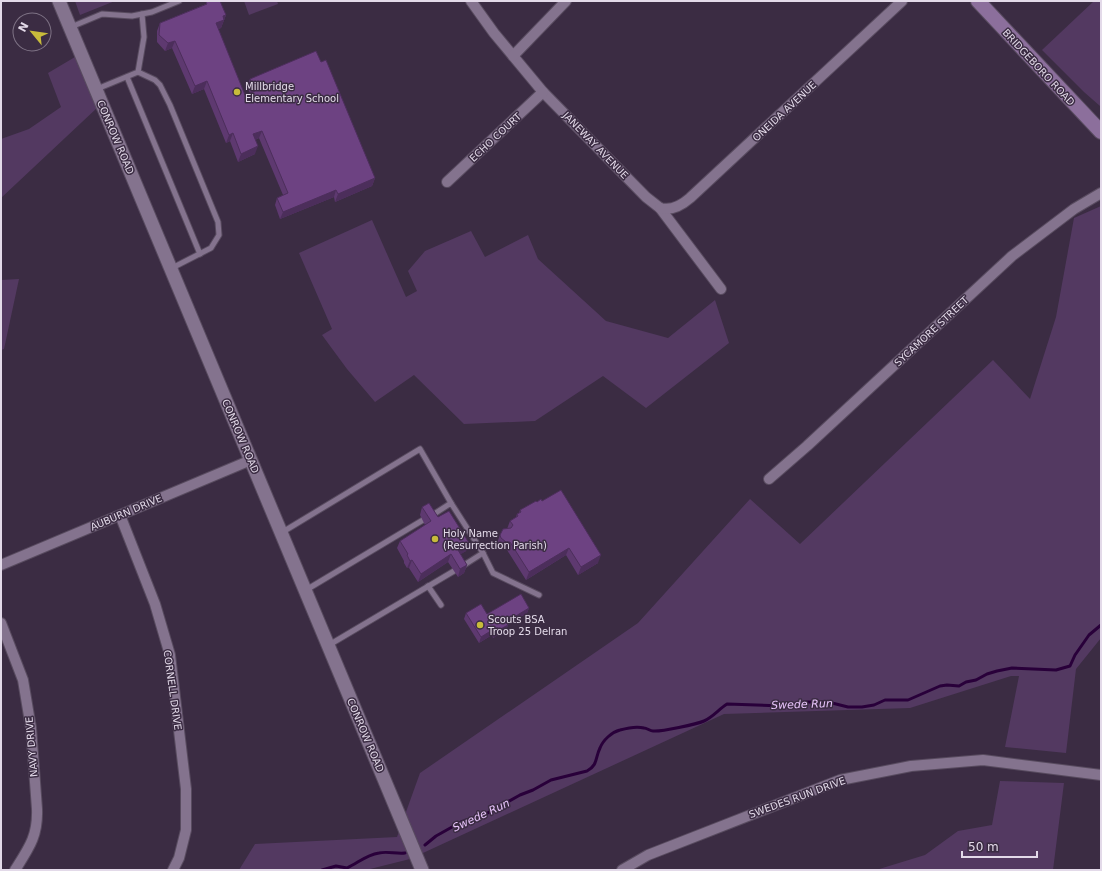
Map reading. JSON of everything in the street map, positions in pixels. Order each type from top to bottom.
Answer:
[{"type":"main road","name":"BRIDGEBORO ROAD","points":[[978,1],[1101,132]]},
{"type":"street","name":"CONROW ROAD","points":[[60,1],[422,870]]},
{"type":"street","name":"JANEWAY AVENUE","points":[[471,1],[494,33],[544,92],[646,197],[660,208],[721,289]]},
{"type":"street","points":[[513,56],[566,1]]},
{"type":"street","name":"ONEIDA AVENUE","points":[[660,208],[671,209],[683,204],[902,1]]},
{"type":"street","name":"ECHO COURT","points":[[447,182],[544,92]]},
{"type":"street","name":"SYCAMORE STREET","points":[[769,479],[807,446],[1012,256],[1074,209],[1101,193]]},
{"type":"street","name":"AUBURN DRIVE","points":[[1,565],[251,460]]},
{"type":"street","name":"CORNELL DRIVE","points":[[120,515],[155,604],[170,655],[186,789],[186,830],[179,858],[173,870]]},
{"type":"street","name":"NAVY DRIVE","points":[[1,623],[23,680],[31,728],[37,809],[37,823],[33,841],[16,870]]},
{"type":"street","name":"SWEDES RUN DRIVE","points":[[622,870],[648,855],[840,780],[911,766],[983,760],[1101,776]]},
{"type":"lane","points":[[70,28],[102,14],[132,16],[152,12],[179,1]]},
{"type":"lane","points":[[138,72],[144,37],[142,14]]},
{"type":"lane","points":[[96,89],[138,72],[155,80],[160,85],[170,105],[218,222],[219,235],[211,248],[171,269]]},
{"type":"lane","points":[[127,77],[200,254]]},
{"type":"lane","points":[[281,533],[420,449],[451,503],[483,553],[493,573],[539,595]]},
{"type":"lane","points":[[430,516],[451,503]]},
{"type":"lane","points":[[306,591],[423,520]]},
{"type":"lane","points":[[460,567],[483,553]]},
{"type":"lane","points":[[328,645],[454,571]]},
{"type":"lane","points":[[428,586],[441,605]]},
{"type":"shaded area","points":[[75,1],[115,1],[80,15]]},
{"type":"shaded area","points":[[244,1],[277,1],[278,4],[249,15]]},
{"type":"shaded area","points":[[1094,1],[1101,1],[1100,106],[1042,50]]},
{"type":"shaded area","points":[[75,57],[98,107],[1,198],[1,139],[29,129],[61,107],[48,73]]},
{"type":"shaded area","points":[[1101,206],[1101,638],[1076,669],[1066,753],[1005,747],[1019,676],[1011,676],[910,708],[724,714],[410,859],[366,870],[239,870],[255,844],[397,837],[420,773],[638,623],[750,499],[800,544],[993,360],[1030,399],[1056,317],[1074,218]]},
{"type":"shaded area","points":[[372,220],[406,297],[417,291],[408,271],[425,251],[471,231],[485,257],[528,235],[538,259],[606,321],[668,338],[715,300],[729,343],[646,408],[603,376],[535,421],[464,424],[414,375],[375,402],[347,369],[322,335],[332,329],[299,253]]},
{"type":"shaded area","points":[[19,279],[4,349],[1,350],[1,280]]},
{"type":"shaded area","points":[[1000,781],[1064,783],[1053,870],[876,870],[925,855],[958,831],[992,825]]},
{"type":"building","points":[[207,1],[220,1],[226,15],[223,16],[224,20],[216,23],[245,95],[255,91],[250,79],[316,51],[321,62],[326,60],[375,178],[338,194],[336,190],[283,212],[277,198],[288,193],[262,131],[253,134],[258,146],[241,154],[233,133],[229,135],[207,81],[195,86],[175,41],[168,43],[159,35],[160,23],[207,4]]},
{"type":"building","points":[[561,490],[601,555],[581,567],[569,548],[529,572],[510,542],[506,542],[500,535],[503,529],[511,528],[513,525],[510,521],[518,516],[517,514],[521,512],[520,510],[536,501],[537,502],[541,499],[542,501]]},
{"type":"building","name":"Holy Name (Resurrection Parish)","points":[[429,503],[438,517],[449,511],[469,543],[458,550],[467,565],[460,569],[451,554],[421,574],[412,560],[410,561],[407,555],[408,554],[400,541],[431,521],[422,507]]},
{"type":"building","points":[[521,594],[529,608],[506,622],[508,625],[495,632],[494,629],[481,637],[466,613],[481,604],[487,614]]},
{"type":"waterway","name":"Swede Run","points":[[425,845],[436,836],[461,822],[484,815],[551,780],[591,769],[595,764],[598,752],[603,742],[611,734],[620,730],[638,727],[657,731],[687,726],[707,719],[727,704],[784,706],[805,702],[828,702],[848,707],[862,707],[874,705],[885,700],[908,700],[940,686],[959,686],[987,674],[1012,668],[1056,670],[1070,666],[1075,655],[1089,635],[1101,625]]},
{"type":"waterway","name":"Swede Run","points":[[322,870],[336,866],[347,868],[374,854],[385,852],[405,853]]},
{"type":"place","name":"Millbridge Elementary School","points":[[237,92]]},
{"type":"place","name":"Holy Name (Resurrection Parish)","points":[[435,539]]},
{"type":"place","name":"Scouts BSA Troop 25 Delran","points":[[480,625]]}]
